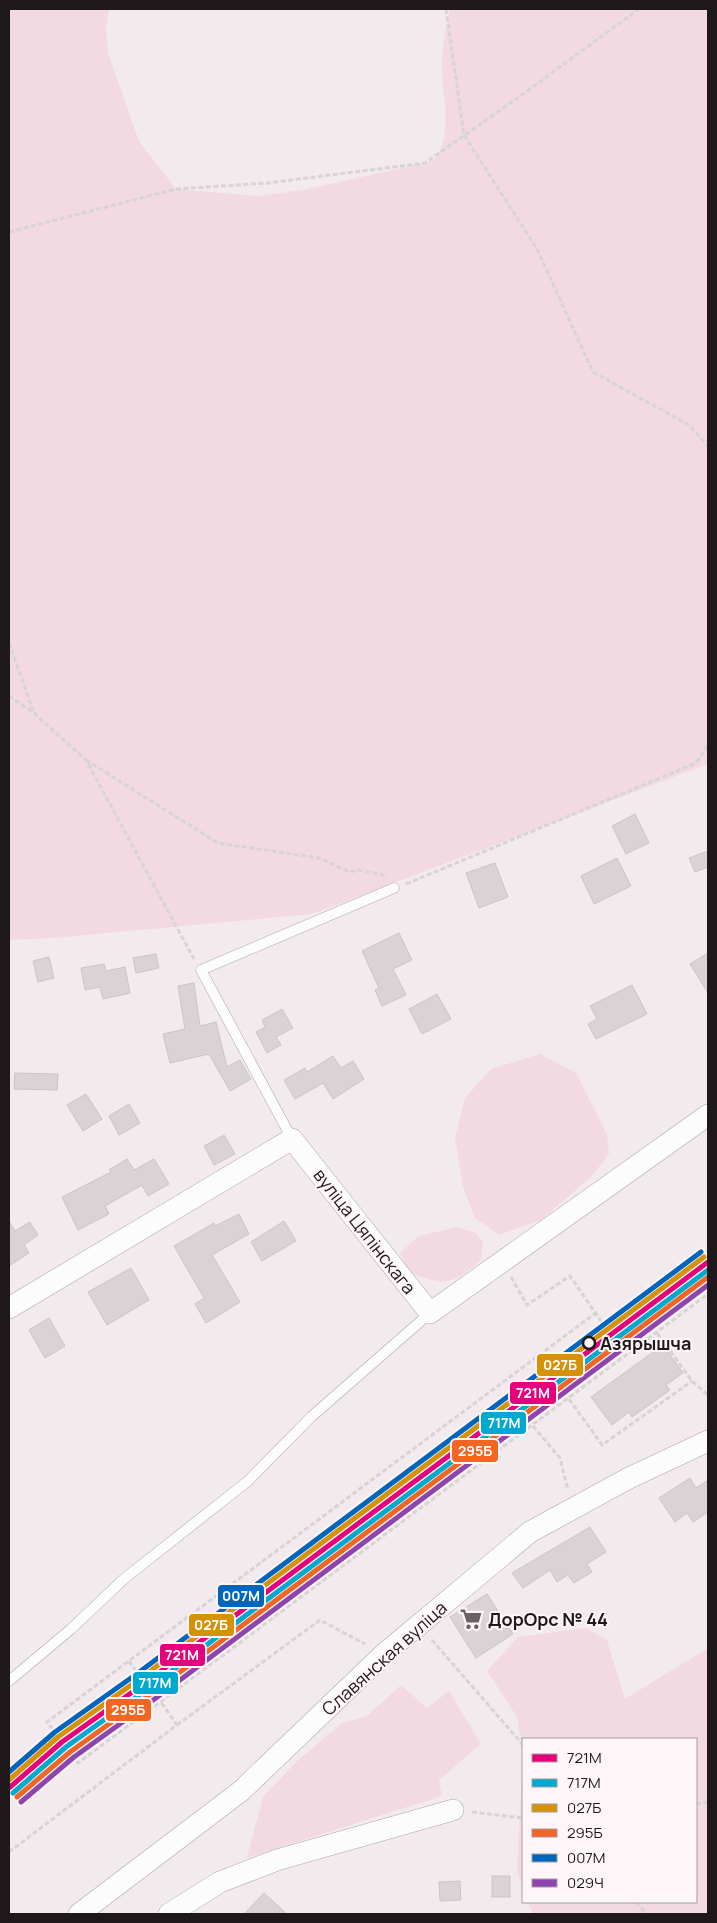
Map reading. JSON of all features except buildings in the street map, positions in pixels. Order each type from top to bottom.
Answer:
[{"type":"street","points":[[430,1313],[708,1115]]},
{"type":"street","points":[[9,1308],[292,1139]]},
{"type":"street","name":"вуліца Цяпінскага","points":[[292,1139],[430,1313]]},
{"type":"street","name":"Славянская вуліца","points":[[83,1913],[240,1791],[384,1654],[530,1532],[637,1474],[708,1441]]},
{"type":"street","points":[[169,1914],[220,1882],[277,1860],[453,1810]]},
{"type":"lane","points":[[292,1139],[201,970],[394,888]]},
{"type":"lane","points":[[9,1681],[65,1635],[125,1578],[248,1481],[311,1417],[430,1313]]},
{"type":"path","points":[[446,9],[464,135],[537,249],[592,372],[689,425],[708,446]]},
{"type":"path","points":[[9,232],[176,189],[268,183],[425,163],[639,9]]},
{"type":"path","points":[[9,643],[34,714]]},
{"type":"path","points":[[9,696],[34,714],[86,760],[218,843],[319,858],[350,872],[358,870],[384,875],[394,888],[696,763],[708,745]]},
{"type":"path","points":[[86,760],[201,970]]},
{"type":"path","points":[[502,1261],[527,1305],[570,1276],[597,1312],[625,1356]]},
{"type":"path","points":[[597,1312],[47,1722],[78,1763],[708,1294]]},
{"type":"path","points":[[657,1333],[692,1381],[708,1395]]},
{"type":"path","points":[[568,1399],[602,1445],[692,1381]]},
{"type":"path","points":[[533,1426],[560,1458],[573,1509]]},
{"type":"path","points":[[9,1852],[320,1620],[384,1654]]},
{"type":"path","points":[[418,1624],[522,1744]]},
{"type":"path","points":[[129,1661],[177,1725]]},
{"type":"path","points":[[453,1810],[522,1818]]},
{"type":"path","points":[[637,1903],[647,1914]]},
{"type":"shaded area","points":[[9,9],[109,9],[106,29],[108,53],[139,141],[176,189],[259,196],[303,190],[433,161],[440,150],[444,138],[445,112],[442,59],[450,9],[708,9],[708,764],[312,914],[52,938],[9,940]]},
{"type":"shaded area","points":[[540,1054],[576,1073],[607,1134],[609,1154],[591,1177],[541,1220],[499,1235],[475,1218],[463,1187],[455,1138],[465,1098],[491,1069]]},
{"type":"shaded area","points":[[457,1227],[476,1233],[483,1243],[481,1260],[462,1275],[447,1281],[431,1280],[409,1272],[400,1253],[419,1236]]},
{"type":"shaded area","points":[[586,1628],[607,1640],[625,1699],[708,1648],[708,1914],[533,1914],[528,1903],[697,1903],[697,1738],[522,1738],[522,1749],[517,1717],[487,1671],[518,1637]]},
{"type":"shaded area","points":[[401,1685],[427,1708],[449,1691],[481,1744],[439,1780],[442,1796],[247,1858],[263,1797],[297,1761],[342,1723],[367,1716]]},
{"type":"shaded area","points":[[522,1774],[522,1885],[517,1871]]},
{"type":"transit line","name":"007М","points":[[9,1772],[55,1732],[138,1673],[701,1252]]},
{"type":"transit line","name":"027Б","points":[[9,1780],[58,1737],[141,1678],[704,1257]]},
{"type":"transit line","name":"721М","points":[[9,1788],[62,1742],[145,1683],[708,1262]]},
{"type":"transit line","name":"717М","points":[[13,1793],[66,1747],[149,1688],[708,1270]]},
{"type":"transit line","name":"295Б","points":[[17,1797],[70,1752],[152,1693],[708,1277]]},
{"type":"transit line","name":"029Ч","points":[[21,1802],[74,1757],[156,1698],[708,1285]]},
{"type":"place","name":"Азярышча","points":[[589,1343]]},
{"type":"place","name":"ДорОрс № 44","points":[[471,1619]]}]
